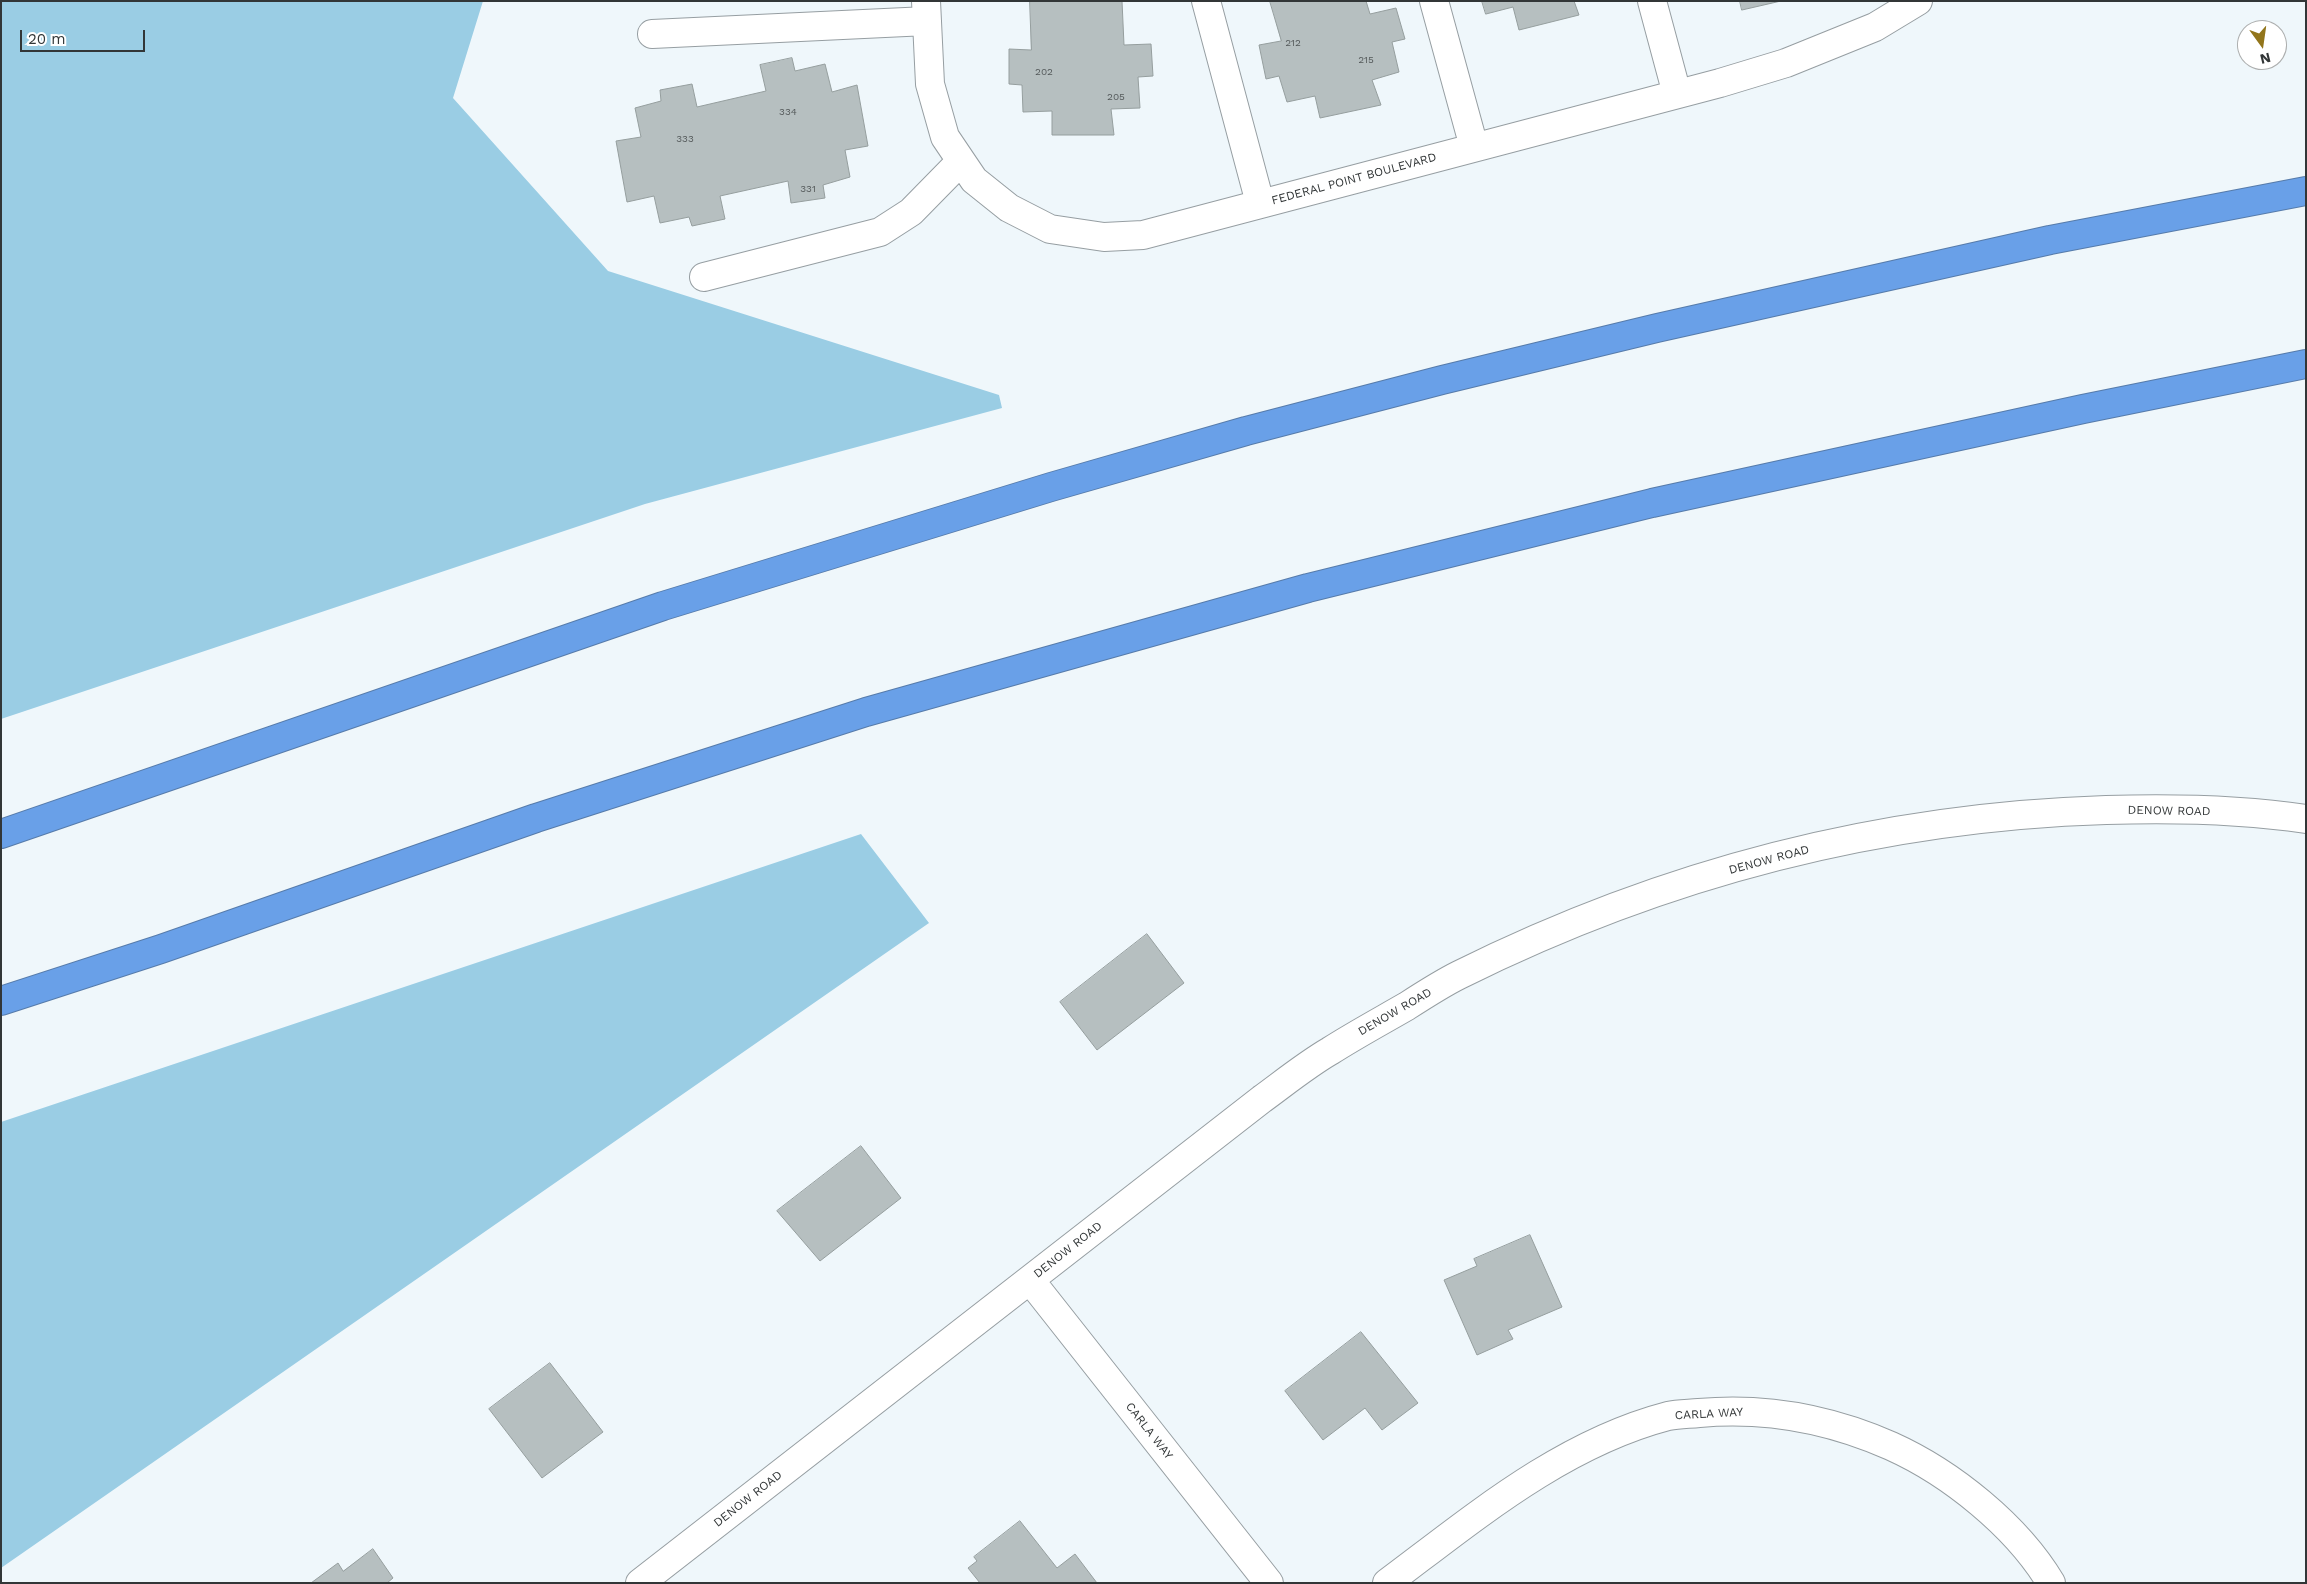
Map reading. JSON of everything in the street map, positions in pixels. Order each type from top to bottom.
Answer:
[{"type":"highway","points":[[1,834],[663,606],[1051,486],[1246,431],[1666,326],[2050,240],[2306,191]]},
{"type":"highway","points":[[1,1001],[161,949],[536,818],[866,712],[1299,591],[1652,503],[2074,411],[2306,364]]},
{"type":"street","points":[[1206,1],[1260,203]]},
{"type":"street","points":[[1434,1],[1474,147]]},
{"type":"street","points":[[1652,1],[1677,94]]},
{"type":"street","name":"FEDERAL POINT BOULEVARD","points":[[926,11],[930,84],[945,137],[974,180],[1009,208],[1050,229],[1104,237],[1142,235],[1677,94],[1786,63],[1875,27],[1918,1]]},
{"type":"street","points":[[652,34],[926,11]]},
{"type":"street","points":[[704,277],[880,232],[911,212],[961,161]]},
{"type":"street","name":"DENOW ROAD","points":[[640,1583],[1262,1099],[1329,1051],[1457,976],[1546,934],[1661,890],[1794,852],[1905,828],[2028,813],[2161,809],[2306,819]]},
{"type":"street","name":"CARLA WAY","points":[[1030,1280],[1269,1583]]},
{"type":"street","name":"CARLA WAY","points":[[1387,1583],[1517,1487],[1557,1462],[1610,1436],[1670,1416],[1729,1410],[1795,1415],[1859,1432],[1914,1456],[1969,1492],[2013,1533],[2051,1583]]},
{"type":"shaded area","points":[[1,1],[483,1],[453,98],[608,271],[999,395],[1002,408],[645,504],[1,719]]},
{"type":"shaded area","points":[[861,834],[929,923],[1,1568],[1,1122]]},
{"type":"building","points":[[1030,1],[1122,1],[1124,45],[1151,44],[1153,76],[1138,77],[1140,108],[1111,109],[1114,135],[1052,135],[1052,111],[1023,112],[1022,85],[1009,84],[1009,49],[1031,50]]},
{"type":"building","points":[[1270,1],[1366,1],[1370,14],[1396,8],[1405,39],[1392,42],[1399,72],[1372,80],[1381,105],[1320,118],[1315,96],[1287,102],[1279,76],[1266,79],[1259,45],[1281,41]]},
{"type":"building","points":[[1482,1],[1574,1],[1579,15],[1519,30],[1513,7],[1486,14]]},
{"type":"building","points":[[1740,1],[1781,1],[1742,10]]},
{"type":"building","points":[[792,58],[795,71],[825,64],[832,92],[857,85],[868,146],[845,150],[850,177],[823,185],[825,198],[791,203],[788,181],[720,196],[725,219],[692,226],[689,217],[660,223],[654,196],[627,202],[616,141],[641,137],[635,108],[661,101],[660,90],[692,84],[697,107],[766,91],[760,65]]},
{"type":"building","points":[[1147,934],[1184,983],[1097,1050],[1060,1002]]},
{"type":"building","points":[[861,1146],[901,1198],[820,1261],[777,1211]]},
{"type":"building","points":[[1530,1235],[1562,1307],[1508,1330],[1513,1339],[1477,1355],[1444,1280],[1477,1266],[1474,1259]]},
{"type":"building","points":[[1361,1332],[1418,1403],[1382,1430],[1365,1408],[1323,1440],[1285,1391]]},
{"type":"building","points":[[550,1363],[603,1432],[542,1478],[489,1409]]},
{"type":"building","points":[[1020,1521],[1057,1568],[1075,1554],[1097,1583],[980,1583],[968,1568],[977,1561],[974,1557]]},
{"type":"building","points":[[373,1549],[393,1578],[387,1583],[311,1583],[338,1563],[343,1571]]}]
